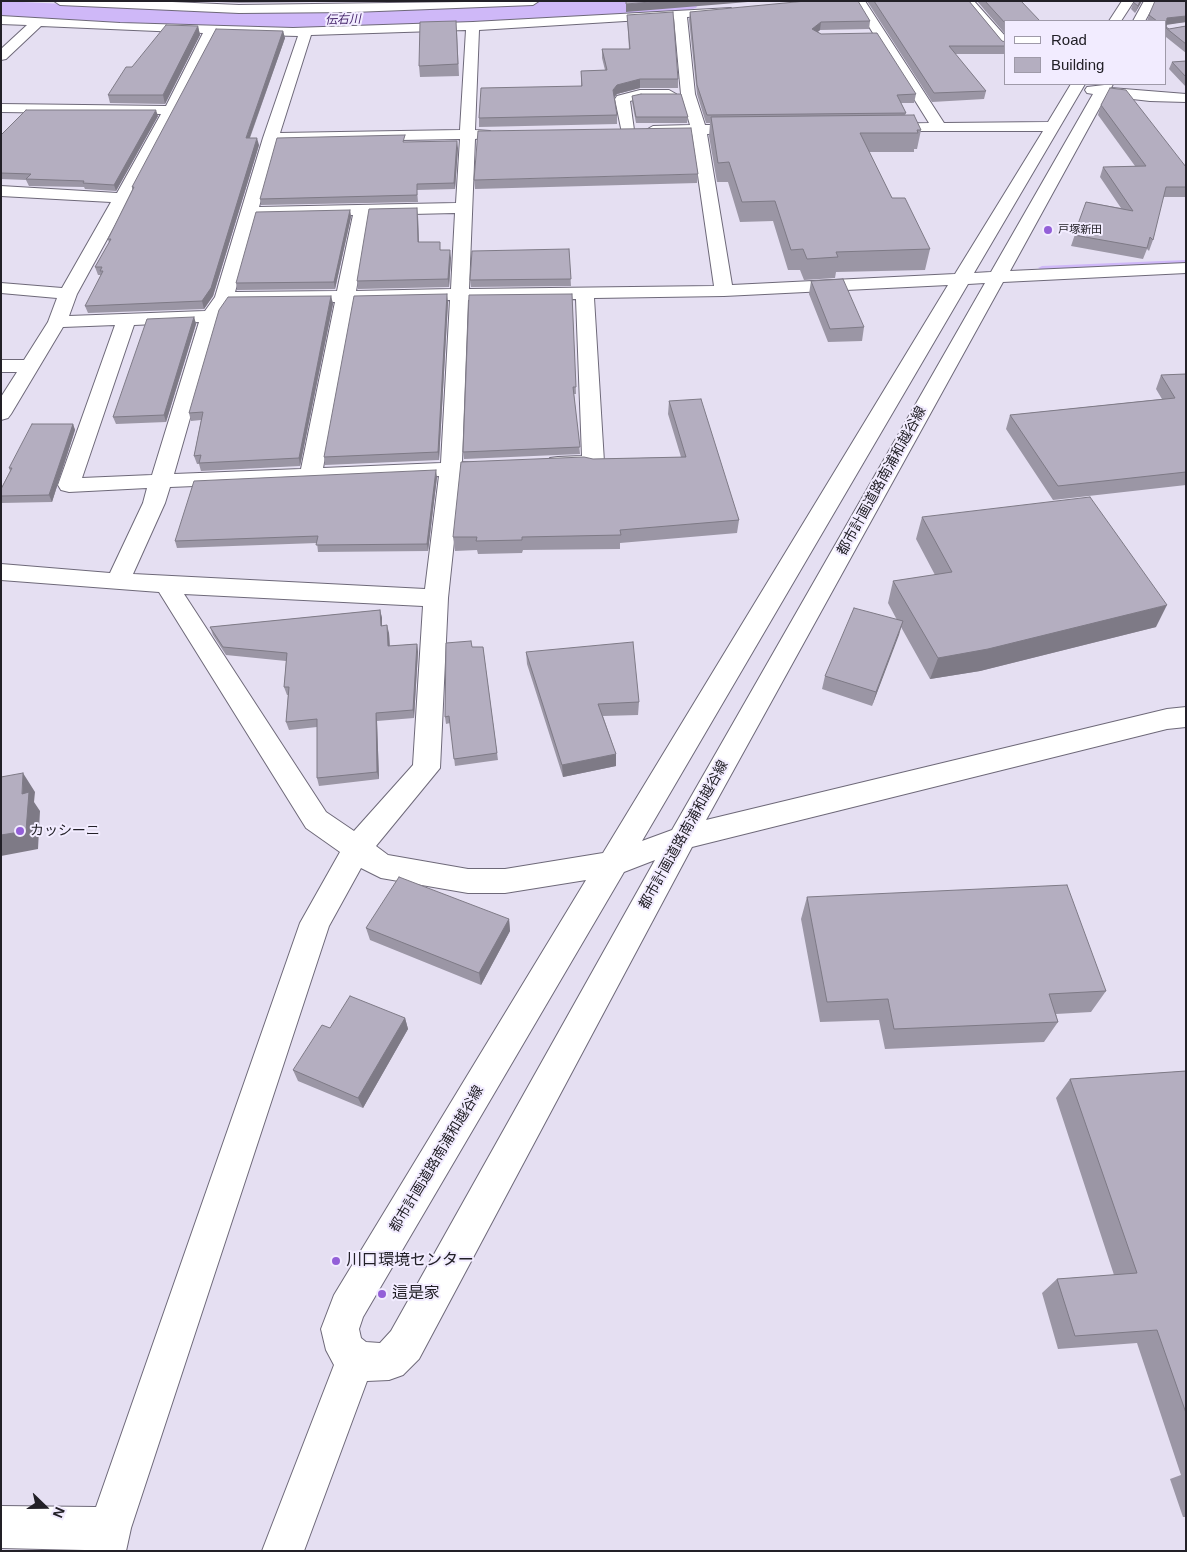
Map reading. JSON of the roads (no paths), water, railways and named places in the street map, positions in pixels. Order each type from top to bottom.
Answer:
[{"type":"street","points":[[60,1],[242,6],[533,1]]},
{"type":"street","points":[[859,1],[939,127]]},
{"type":"street","points":[[967,1],[1004,43]]},
{"type":"street","points":[[1116,20],[1128,1]]},
{"type":"street","points":[[1140,20],[1150,1]]},
{"type":"street","points":[[229,31],[242,6]]},
{"type":"street","points":[[1,20],[229,31],[306,32],[473,26],[738,10]]},
{"type":"street","points":[[680,15],[688,94],[699,130],[724,290]]},
{"type":"street","points":[[1,56],[38,22]]},
{"type":"street","points":[[1,1527],[107,1539],[315,923],[357,848],[426,768],[436,598],[451,468],[473,26]]},
{"type":"street","points":[[1,414],[58,322],[68,294],[171,110],[211,30]]},
{"type":"street","points":[[118,581],[154,503],[162,480],[210,316],[224,298],[271,138],[306,32]]},
{"type":"street","points":[[860,35],[880,35]]},
{"type":"street","points":[[1091,87],[1150,97],[1186,98]]},
{"type":"street","name":"都市計画道路南浦和越谷線","points":[[1091,87],[996,277],[682,838],[405,1346],[389,1361],[372,1363],[356,1358],[345,1350],[340,1329],[347,1308],[614,864],[960,279],[1053,126],[1091,87]]},
{"type":"street","points":[[627,130],[622,99],[640,94],[688,94]]},
{"type":"street","points":[[1,108],[171,110]]},
{"type":"street","points":[[866,128],[1053,126]]},
{"type":"street","points":[[607,130],[758,129]]},
{"type":"street","points":[[271,138],[497,134]]},
{"type":"street","points":[[1,191],[122,198]]},
{"type":"street","points":[[249,212],[464,208]]},
{"type":"street","points":[[311,475],[362,210]]},
{"type":"street","points":[[224,298],[724,290],[1186,268]]},
{"type":"street","points":[[1,288],[68,294]]},
{"type":"street","points":[[535,464],[593,462],[585,292]]},
{"type":"street","points":[[58,322],[210,316]]},
{"type":"street","points":[[127,319],[69,485],[486,467]]},
{"type":"street","points":[[1,366],[30,366]]},
{"type":"street","points":[[1,572],[166,585],[436,598]]},
{"type":"street","points":[[166,585],[316,820],[381,866],[468,881],[505,880],[614,864],[682,838],[1167,719],[1186,717]]},
{"type":"street","points":[[283,1551],[356,1358]]},
{"type":"waterway","name":"伝右川","points":[[1,10],[194,20],[302,21],[415,18],[684,1]]},
{"type":"waterway","points":[[1042,268],[1186,262]]},
{"type":"place","name":"戸塚新田","points":[[1048,230]]},
{"type":"place","name":"カッシーニ","points":[[20,831]]},
{"type":"place","name":"川口環境センター","points":[[336,1261]]},
{"type":"place","name":"這是家","points":[[382,1294]]}]
